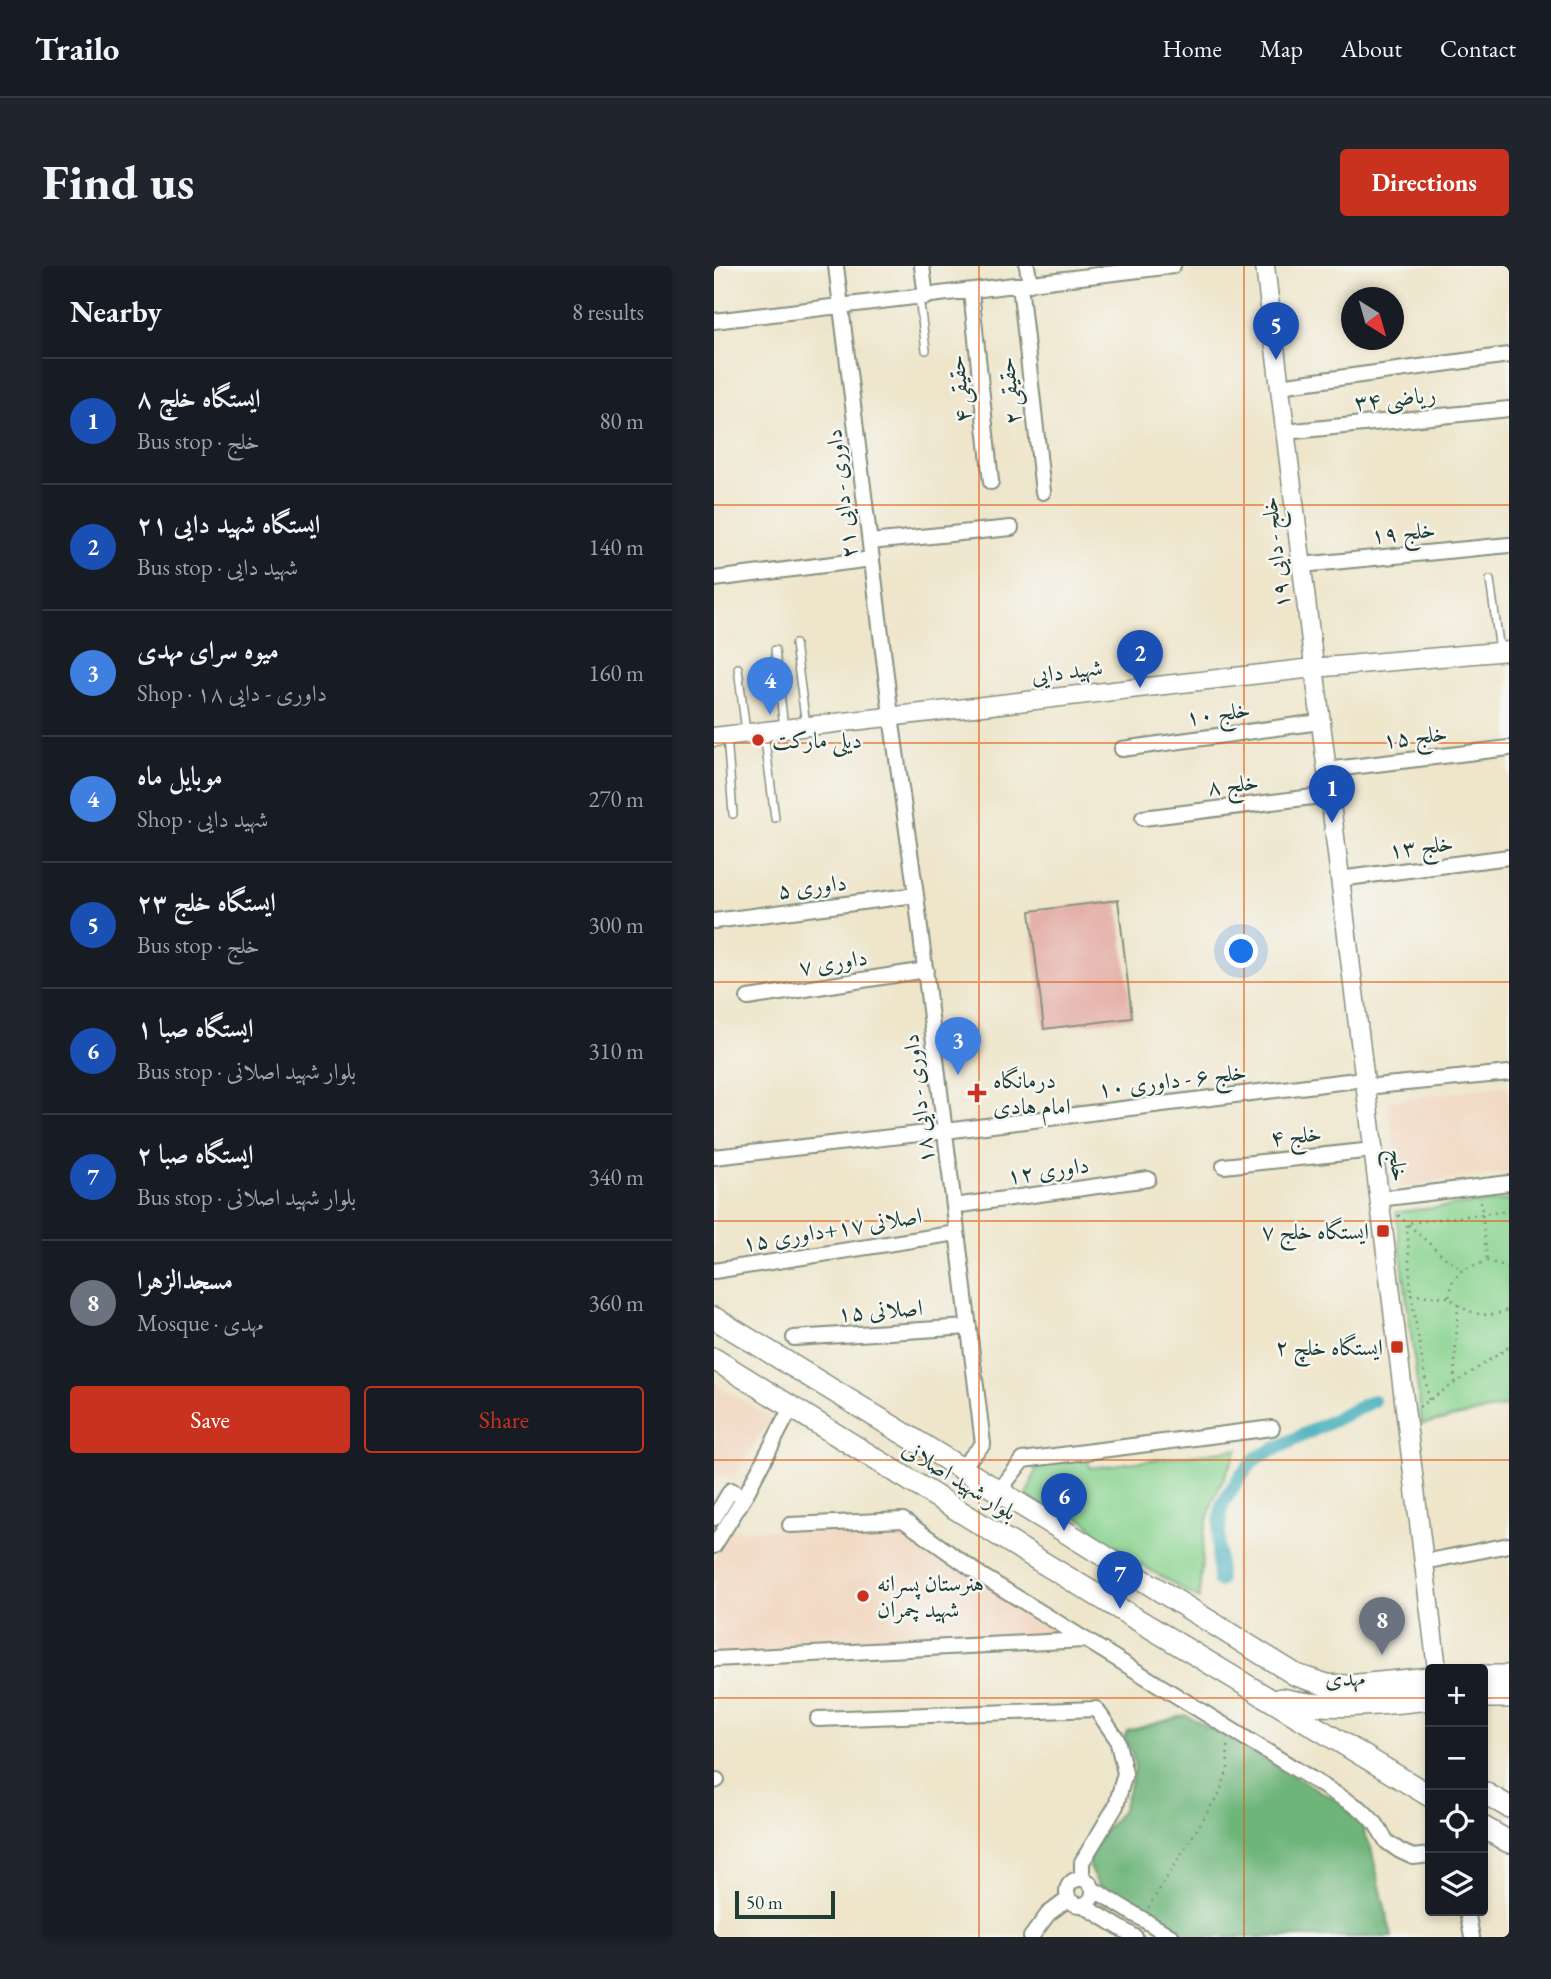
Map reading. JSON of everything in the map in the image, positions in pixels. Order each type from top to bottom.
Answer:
[{"type":"main road","name":"بلوار شهید اصلانی","points":[[714,1318],[1296,1675]]},
{"type":"main road","name":"بلوار شهید اصلانی","points":[[714,1359],[1425,1794]]},
{"type":"main road","name":"مهدی","points":[[1296,1675],[1327,1685],[1348,1686],[1425,1678]]},
{"type":"main road","points":[[1488,1676],[1509,1676]]},
{"type":"main road","name":"مهدی","points":[[1262,1694],[1301,1704],[1348,1706],[1425,1699]]},
{"type":"main road","points":[[1488,1697],[1509,1697]]},
{"type":"main road","points":[[1488,1795],[1509,1807]]},
{"type":"street","name":"داوری - دایی ۲۱","points":[[836,266],[891,716]]},
{"type":"street","points":[[922,266],[923,297]]},
{"type":"street","name":"حقیقی ۲","points":[[1027,266],[1025,284],[1043,492]]},
{"type":"street","points":[[714,321],[1025,284],[1067,273],[1173,266]]},
{"type":"street","points":[[1265,266],[1285,432]]},
{"type":"street","name":"حقیقی ۴","points":[[971,291],[991,482]]},
{"type":"street","points":[[1279,386],[1509,355]]},
{"type":"street","name":"ریاضی ۳۴","points":[[1285,432],[1509,409]]},
{"type":"street","name":"خلج - دایی ۱۹","points":[[1285,432],[1313,668]]},
{"type":"street","points":[[870,542],[1011,527]]},
{"type":"street","name":"خلج ۱۹","points":[[1301,565],[1509,545]]},
{"type":"street","points":[[714,579],[872,559]]},
{"type":"street","name":"شهید دایی","points":[[720,736],[1313,668],[1505,651]]},
{"type":"street","name":"خلج","points":[[1313,668],[1436,1664]]},
{"type":"street","name":"داوری - دایی ۱۸","points":[[891,716],[926,970],[983,1444],[961,1468]]},
{"type":"street","name":"خلج ۱۰","points":[[1122,749],[1320,722]]},
{"type":"street","name":"خلج ۱۵","points":[[1326,770],[1509,748]]},
{"type":"street","name":"خلج ۸","points":[[1143,818],[1329,795]]},
{"type":"street","name":"خلج ۱۳","points":[[1339,879],[1509,857]]},
{"type":"street","name":"داوری ۵","points":[[714,921],[916,895]]},
{"type":"street","name":"داوری ۷","points":[[748,998],[926,970]]},
{"type":"street","name":"خلج ۶ - داوری ۱۰","points":[[714,1157],[1364,1083],[1509,1073]]},
{"type":"street","name":"خلج ۴","points":[[1224,1166],[1373,1150]]},
{"type":"street","name":"داوری ۱۲","points":[[954,1206],[1148,1179]]},
{"type":"street","points":[[1379,1199],[1509,1183]]},
{"type":"street","name":"اصلانی ۱۷+داوری ۱۵","points":[[714,1271],[957,1233]]},
{"type":"street","name":"اصلانی ۱۵","points":[[794,1338],[969,1327]]},
{"type":"street","points":[[714,1546],[744,1498],[792,1406]]},
{"type":"street","points":[[999,1491],[1023,1460],[1272,1428]]},
{"type":"street","points":[[714,1518],[731,1490],[744,1498]]},
{"type":"street","points":[[790,1525],[904,1520],[982,1576],[1362,1810],[1376,1824],[1387,1842],[1400,1852],[1413,1857],[1425,1856]]},
{"type":"street","points":[[1424,1562],[1509,1545]]},
{"type":"street","points":[[714,1659],[1084,1640]]},
{"type":"street","points":[[818,1719],[1096,1709],[1117,1739],[1125,1773],[1116,1806],[1082,1862],[1082,1879]]},
{"type":"street","points":[[1093,1889],[1090,1901],[1083,1905],[1076,1905],[1068,1899],[1066,1892],[1076,1879],[1082,1879],[1093,1889],[1172,1937]]},
{"type":"street","points":[[1031,1937],[1048,1914],[1068,1899]]},
{"type":"street","points":[[1083,1905],[1135,1937]]},
{"type":"street","points":[[1468,1916],[1472,1937]]},
{"type":"lane","points":[[923,297],[926,350]]},
{"type":"lane","points":[[1490,580],[1505,651]]},
{"type":"lane","points":[[795,645],[806,726]]},
{"type":"lane","points":[[775,650],[784,729]]},
{"type":"lane","points":[[738,668],[775,818]]},
{"type":"lane","points":[[720,736],[733,814]]},
{"type":"path","points":[[1479,1186],[1487,1261]]},
{"type":"path","points":[[1379,1199],[1462,1270]]},
{"type":"path","points":[[1407,1223],[1509,1211]]},
{"type":"path","points":[[1407,1223],[1411,1295],[1429,1400]]},
{"type":"path","points":[[1449,1297],[1453,1280],[1462,1270],[1487,1261],[1509,1267]]},
{"type":"path","points":[[1411,1295],[1449,1297],[1470,1313],[1497,1315],[1509,1309]]},
{"type":"path","points":[[1454,1383],[1458,1305]]},
{"type":"path","points":[[1406,1416],[1509,1347]]},
{"type":"path","points":[[1141,1919],[1220,1792],[1228,1769],[1226,1727]]},
{"type":"shaded area","points":[[1509,1085],[1509,1172],[1401,1187],[1388,1101]]},
{"type":"shaded area","points":[[714,1383],[771,1418],[733,1479],[714,1472]]},
{"type":"shaded area","name":"هنرستان پسرانه شهید چمران","points":[[902,1529],[1073,1632],[714,1655],[714,1560],[730,1530]]},
{"type":"green space","points":[[1509,1200],[1509,1406],[1422,1424],[1396,1212]]},
{"type":"green space","points":[[1238,1449],[1213,1500],[1204,1533],[1199,1599],[1102,1541],[1089,1524],[1065,1509],[1044,1507],[1026,1496],[1038,1464],[1088,1459],[1090,1468]]},
{"type":"green space","points":[[1186,1715],[1341,1803],[1362,1826],[1371,1848],[1392,1937],[1187,1937],[1098,1884],[1091,1872],[1089,1857],[1098,1840],[1123,1808],[1135,1769],[1132,1753],[1124,1738],[1127,1731]]},
{"type":"building","points":[[1118,900],[1132,1018],[1044,1029],[1030,911]]},
{"type":"waterway","points":[[1219,1581],[1218,1544],[1222,1505],[1256,1458],[1373,1401]]},
{"type":"place","name":"ایستگاه خلج ۲۳","points":[[1276,360]]},
{"type":"place","name":"ایستگاه شهید دایی ۲۱","points":[[1140,688]]},
{"type":"place","name":"موبایل ماه","points":[[770,715]]},
{"type":"place","name":"دیلی مارکت","points":[[758,740]]},
{"type":"place","name":"ایستگاه خلچ ۸","points":[[1332,823]]},
{"type":"place","name":"میوه سرای مهدی","points":[[958,1075]]},
{"type":"place","name":"درمانگاه امام هادی","points":[[977,1093]]},
{"type":"place","name":"ایستگاه خلج ۷","points":[[1383,1231]]},
{"type":"place","name":"ایستگاه خلچ ۲","points":[[1397,1347]]},
{"type":"place","name":"ایستگاه صبا ۱","points":[[1064,1531]]},
{"type":"place","name":"هنرستان پسرانه شهید چمران","points":[[863,1596]]},
{"type":"place","name":"ایستگاه صبا ۲","points":[[1120,1609]]},
{"type":"place","name":"مسجدالزهرا","points":[[1382,1655]]}]
